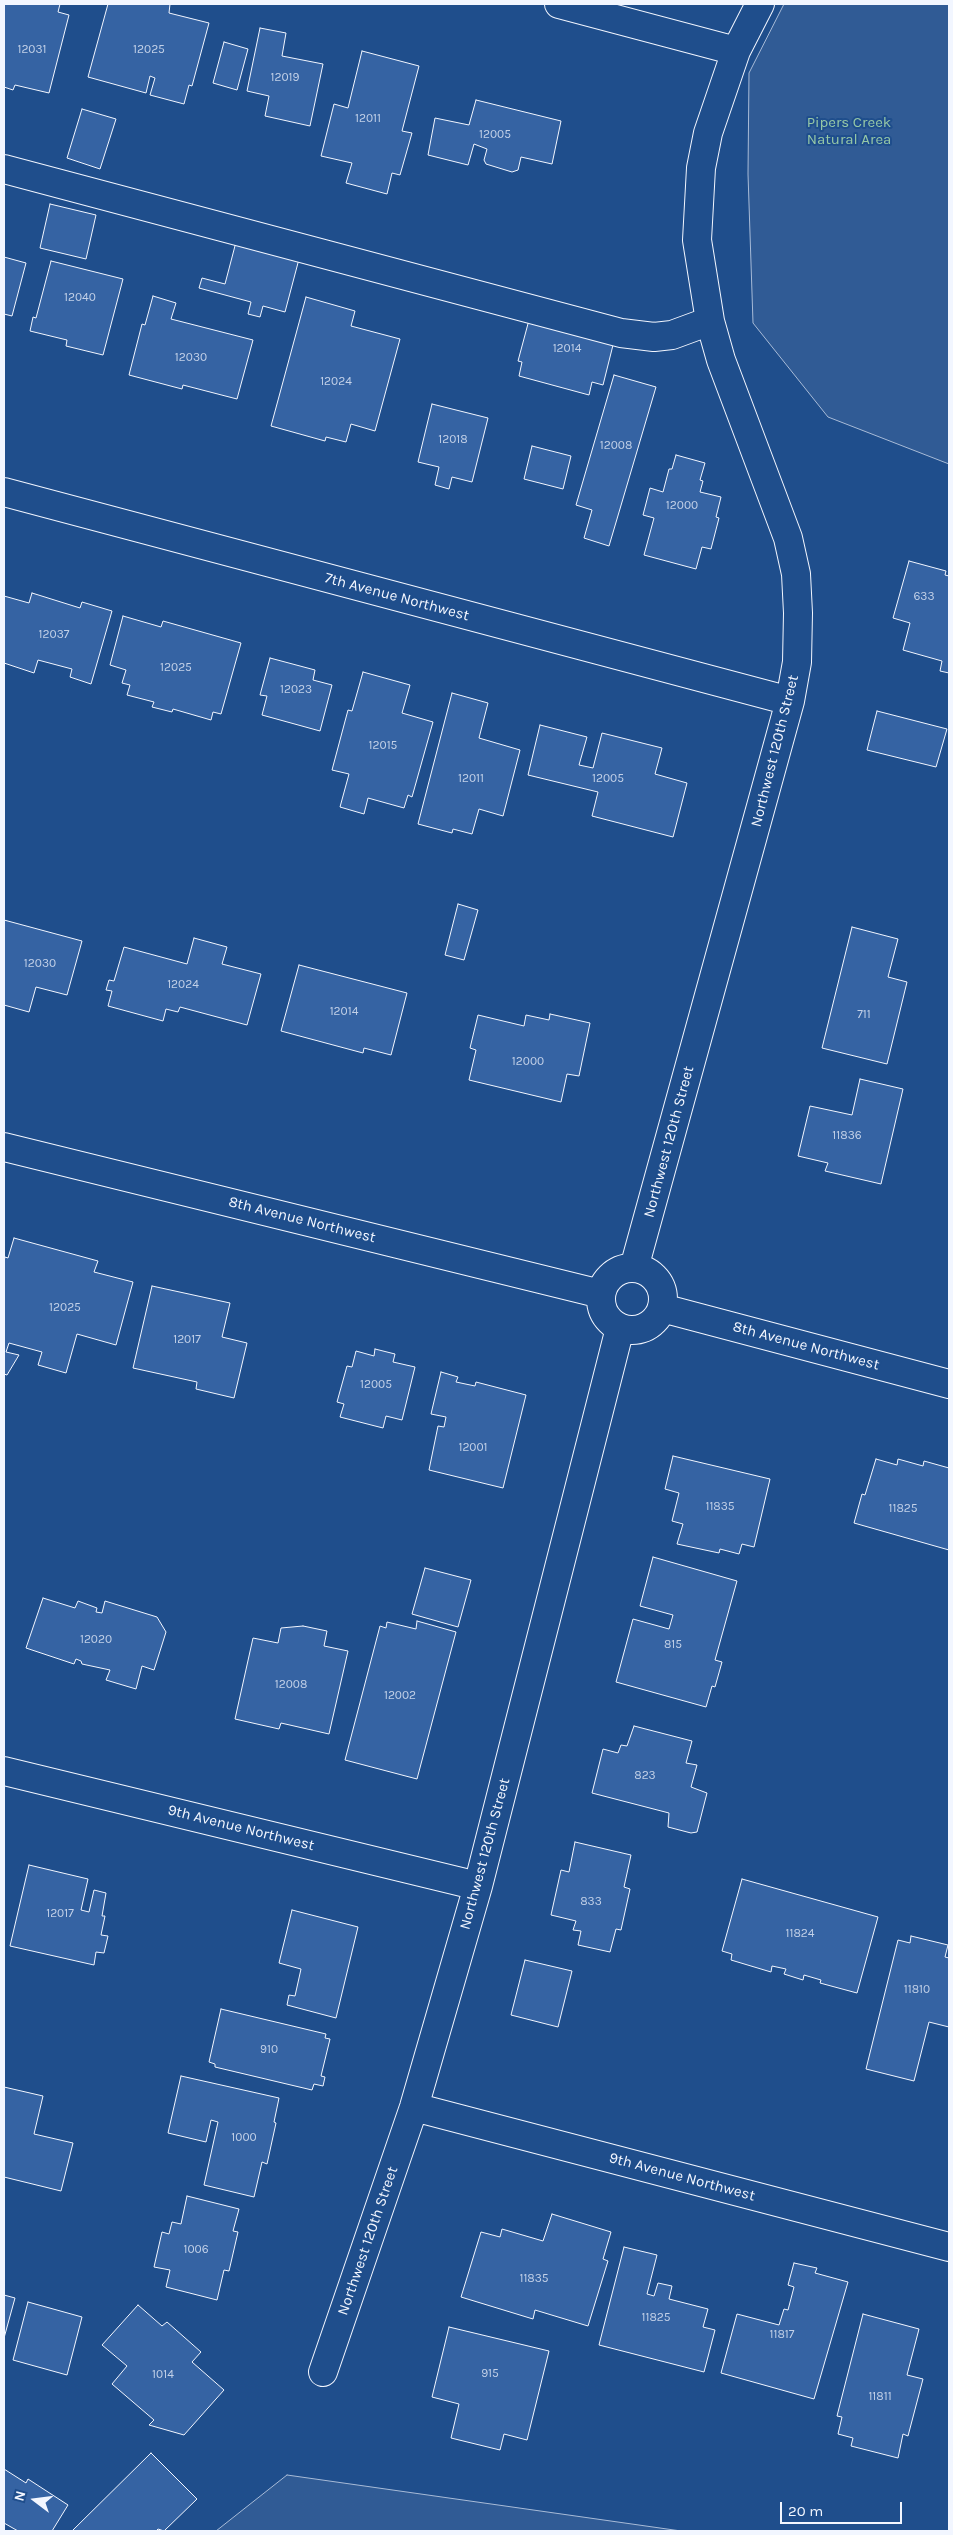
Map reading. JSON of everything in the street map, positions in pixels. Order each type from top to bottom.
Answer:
[{"type":"street","points":[[559,4],[736,51]]},
{"type":"street","name":"Northwest 120th Street","points":[[634,1268],[790,701],[797,662],[796,574],[788,538],[733,396],[710,321],[697,240],[701,168],[708,133],[736,51],[760,4]]},
{"type":"street","points":[[4,169],[621,333],[654,337],[672,335],[710,321]]},
{"type":"street","name":"7th Avenue Northwest","points":[[4,492],[790,701]]},
{"type":"street","name":"8th Avenue Northwest","points":[[4,1147],[601,1294]]},
{"type":"street","points":[[634,1268],[649,1273],[656,1279],[662,1288],[662,1308],[657,1318],[641,1329],[630,1330],[620,1328],[611,1322],[605,1314],[601,1294],[604,1284],[611,1276],[620,1271],[634,1268]]},
{"type":"street","name":"8th Avenue Northwest","points":[[662,1308],[949,1384]]},
{"type":"street","name":"Northwest 120th Street","points":[[323,2372],[414,2107],[478,1886],[620,1328]]},
{"type":"street","name":"9th Avenue Northwest","points":[[4,1771],[478,1886]]},
{"type":"street","name":"9th Avenue Northwest","points":[[414,2107],[949,2248]]},
{"type":"green space","name":"Pipers Creek Natural Area","points":[[784,4],[949,4],[949,464],[828,417],[753,323],[748,174],[749,73]]},
{"type":"green space","points":[[287,2475],[681,2531],[216,2531]]},
{"type":"building","points":[[4,4],[60,4],[58,12],[69,15],[49,93],[15,85],[13,90],[4,87]]},
{"type":"building","points":[[108,4],[170,4],[169,13],[209,23],[192,86],[189,85],[184,104],[150,95],[155,78],[150,76],[146,93],[88,77]]},
{"type":"building","points":[[260,28],[286,33],[282,56],[323,64],[310,126],[265,116],[269,96],[247,91]]},
{"type":"building","points":[[224,42],[248,49],[237,90],[213,83]]},
{"type":"building","points":[[362,51],[419,66],[402,131],[412,133],[400,175],[392,173],[387,194],[346,183],[352,163],[321,156],[334,104],[348,108]]},
{"type":"building","points":[[476,100],[561,121],[552,164],[521,157],[518,170],[512,172],[486,164],[484,160],[487,149],[474,144],[468,165],[428,155],[435,118],[469,125]]},
{"type":"building","points":[[82,109],[116,119],[100,169],[67,158]]},
{"type":"building","points":[[50,204],[96,215],[86,259],[40,248]]},
{"type":"building","points":[[236,242],[299,259],[285,312],[263,306],[260,317],[248,314],[251,302],[199,288],[202,278],[225,284]]},
{"type":"building","points":[[4,257],[26,263],[12,316],[4,314]]},
{"type":"building","points":[[51,261],[123,279],[103,355],[66,346],[67,340],[30,331],[33,317],[36,318]]},
{"type":"building","points":[[153,296],[176,303],[171,319],[253,340],[237,399],[183,385],[182,389],[129,375],[142,324],[145,325]]},
{"type":"building","points":[[306,297],[355,311],[351,326],[400,339],[375,431],[351,424],[346,442],[326,437],[325,441],[271,426]]},
{"type":"building","points":[[529,320],[615,337],[603,385],[592,382],[589,395],[519,376],[522,362],[518,361]]},
{"type":"building","points":[[614,375],[656,387],[609,546],[584,538],[592,510],[576,505]]},
{"type":"building","points":[[432,404],[488,418],[472,482],[452,477],[449,489],[435,485],[439,467],[418,462]]},
{"type":"building","points":[[532,446],[571,456],[563,489],[524,479]]},
{"type":"building","points":[[676,455],[705,463],[700,480],[703,481],[700,492],[721,497],[716,517],[719,518],[711,549],[702,547],[696,569],[644,555],[654,518],[643,515],[650,488],[663,492],[669,469],[672,469]]},
{"type":"building","points":[[909,561],[946,571],[945,575],[949,576],[949,673],[940,671],[942,661],[903,650],[910,623],[893,618]]},
{"type":"building","points":[[32,593],[80,608],[82,602],[112,611],[91,684],[70,677],[72,669],[38,660],[34,673],[4,663],[4,596],[29,603]]},
{"type":"building","points":[[123,616],[161,627],[163,621],[241,643],[221,714],[213,712],[211,720],[173,709],[172,712],[152,707],[154,702],[127,695],[130,685],[122,683],[126,670],[110,665]]},
{"type":"building","points":[[270,658],[315,670],[313,680],[332,685],[320,731],[262,715],[267,696],[260,695]]},
{"type":"building","points":[[363,672],[410,685],[402,713],[433,722],[412,797],[408,795],[404,808],[368,798],[364,814],[340,807],[349,774],[332,770],[348,710],[352,711]]},
{"type":"building","points":[[452,693],[488,703],[479,738],[520,750],[503,816],[479,809],[472,834],[453,829],[452,833],[418,824]]},
{"type":"building","points":[[877,711],[947,729],[936,767],[867,750]]},
{"type":"building","points":[[540,725],[587,737],[579,765],[593,768],[602,733],[662,748],[655,774],[687,783],[673,837],[592,816],[598,792],[528,775]]},
{"type":"building","points":[[458,904],[478,910],[464,960],[445,955]]},
{"type":"building","points":[[4,920],[82,941],[67,995],[36,987],[29,1012],[4,1005]]},
{"type":"building","points":[[852,927],[898,939],[888,977],[907,982],[887,1064],[822,1048]]},
{"type":"building","points":[[194,938],[227,947],[222,964],[261,974],[247,1025],[180,1007],[178,1012],[166,1009],[163,1021],[108,1006],[112,991],[106,990],[109,980],[114,981],[124,947],[187,964]]},
{"type":"building","points":[[299,965],[407,993],[391,1055],[364,1048],[363,1053],[281,1031]]},
{"type":"building","points":[[550,1014],[590,1023],[579,1076],[567,1074],[561,1102],[469,1080],[476,1050],[470,1048],[478,1015],[524,1026],[526,1015],[549,1020]]},
{"type":"building","points":[[860,1079],[903,1089],[881,1184],[825,1171],[828,1163],[798,1156],[810,1106],[852,1115]]},
{"type":"building","points":[[14,1238],[98,1261],[94,1272],[133,1282],[116,1345],[77,1334],[66,1373],[38,1365],[42,1352],[9,1343],[6,1352],[19,1355],[7,1375],[4,1374],[4,1261],[5,1257],[8,1258]]},
{"type":"building","points":[[152,1286],[230,1303],[222,1337],[247,1343],[234,1398],[196,1389],[197,1382],[133,1368]]},
{"type":"building","points":[[375,1349],[395,1354],[393,1362],[415,1367],[402,1420],[386,1416],[383,1428],[340,1417],[344,1404],[337,1402],[347,1366],[352,1367],[356,1351],[374,1356]]},
{"type":"building","points":[[441,1372],[458,1377],[456,1382],[475,1386],[476,1382],[526,1395],[503,1488],[429,1470],[438,1426],[444,1427],[446,1417],[431,1414]]},
{"type":"building","points":[[673,1456],[770,1479],[754,1547],[742,1544],[739,1554],[720,1549],[719,1553],[677,1544],[683,1524],[672,1521],[679,1493],[665,1489]]},
{"type":"building","points":[[876,1459],[897,1465],[898,1459],[923,1466],[924,1461],[949,1468],[949,1550],[854,1523],[862,1494],[865,1495]]},
{"type":"building","points":[[653,1557],[737,1581],[715,1660],[722,1662],[715,1687],[712,1686],[706,1707],[616,1682],[633,1619],[669,1629],[673,1615],[640,1606]]},
{"type":"building","points":[[425,1568],[471,1580],[458,1627],[412,1614]]},
{"type":"building","points":[[43,1598],[75,1608],[78,1601],[97,1608],[96,1612],[102,1613],[105,1601],[157,1617],[166,1632],[154,1670],[142,1666],[136,1689],[106,1680],[110,1670],[82,1664],[81,1661],[76,1659],[74,1664],[26,1648]]},
{"type":"building","points":[[417,1621],[456,1632],[417,1779],[345,1760],[380,1626],[386,1628],[387,1622],[416,1629]]},
{"type":"building","points":[[303,1626],[327,1631],[324,1646],[348,1651],[329,1734],[281,1723],[279,1729],[235,1719],[253,1638],[278,1643],[281,1628]]},
{"type":"building","points":[[634,1726],[692,1741],[686,1763],[697,1765],[691,1787],[707,1793],[697,1832],[691,1833],[668,1827],[669,1813],[592,1793],[603,1749],[618,1753],[621,1745],[627,1746]]},
{"type":"building","points":[[575,1842],[631,1855],[624,1887],[630,1889],[621,1930],[616,1929],[610,1952],[578,1945],[581,1931],[573,1930],[576,1921],[551,1915],[561,1870],[569,1872]]},
{"type":"building","points":[[29,1865],[88,1879],[81,1910],[89,1912],[94,1890],[106,1893],[102,1916],[105,1916],[101,1935],[108,1936],[104,1953],[96,1952],[94,1965],[10,1946]]},
{"type":"building","points":[[742,1879],[878,1917],[857,1993],[820,1983],[821,1980],[804,1975],[803,1980],[784,1974],[786,1969],[772,1966],[771,1972],[731,1960],[732,1954],[722,1951]]},
{"type":"building","points":[[292,1910],[358,1927],[336,2018],[287,2005],[289,1995],[295,1996],[301,1969],[279,1963]]},
{"type":"building","points":[[911,1936],[948,1945],[945,1957],[949,1958],[949,2027],[929,2022],[914,2081],[866,2069],[898,1940],[910,1943]]},
{"type":"building","points":[[525,1960],[572,1971],[558,2027],[511,2015]]},
{"type":"building","points":[[221,2009],[326,2034],[325,2038],[330,2039],[321,2076],[325,2077],[323,2086],[314,2084],[312,2090],[215,2067],[215,2064],[209,2062]]},
{"type":"building","points":[[181,2076],[279,2098],[274,2122],[276,2123],[267,2164],[262,2162],[254,2197],[204,2185],[218,2122],[211,2120],[206,2142],[168,2133]]},
{"type":"building","points":[[4,2087],[43,2096],[34,2134],[73,2143],[61,2191],[4,2177]]},
{"type":"building","points":[[187,2196],[239,2209],[233,2231],[238,2232],[229,2271],[224,2270],[217,2300],[166,2287],[170,2270],[154,2267],[162,2232],[169,2234],[172,2222],[181,2224]]},
{"type":"building","points":[[552,2214],[611,2232],[603,2259],[608,2261],[588,2326],[535,2310],[533,2319],[461,2297],[481,2232],[500,2237],[502,2229],[543,2241]]},
{"type":"building","points":[[624,2247],[657,2255],[647,2294],[654,2296],[658,2283],[672,2286],[669,2299],[708,2309],[703,2327],[715,2330],[704,2372],[599,2345]]},
{"type":"building","points":[[794,2263],[817,2268],[815,2273],[848,2282],[814,2399],[721,2373],[737,2314],[779,2325],[784,2309],[788,2310],[794,2287],[788,2285]]},
{"type":"building","points":[[4,2295],[15,2298],[4,2338]]},
{"type":"building","points":[[28,2302],[82,2317],[67,2375],[13,2360]]},
{"type":"building","points":[[138,2305],[162,2326],[167,2322],[201,2352],[192,2362],[224,2390],[184,2435],[149,2425],[154,2420],[112,2384],[127,2366],[102,2345]]},
{"type":"building","points":[[863,2314],[919,2329],[907,2375],[923,2379],[908,2436],[903,2434],[898,2458],[851,2446],[853,2438],[838,2434],[842,2417],[837,2416]]},
{"type":"building","points":[[449,2327],[549,2351],[527,2440],[504,2434],[500,2450],[451,2438],[459,2404],[432,2397]]},
{"type":"building","points":[[151,2453],[197,2499],[164,2531],[158,2529],[156,2531],[72,2531]]},
{"type":"building","points":[[4,2469],[26,2483],[28,2479],[68,2505],[52,2531],[18,2531],[4,2523]]}]
